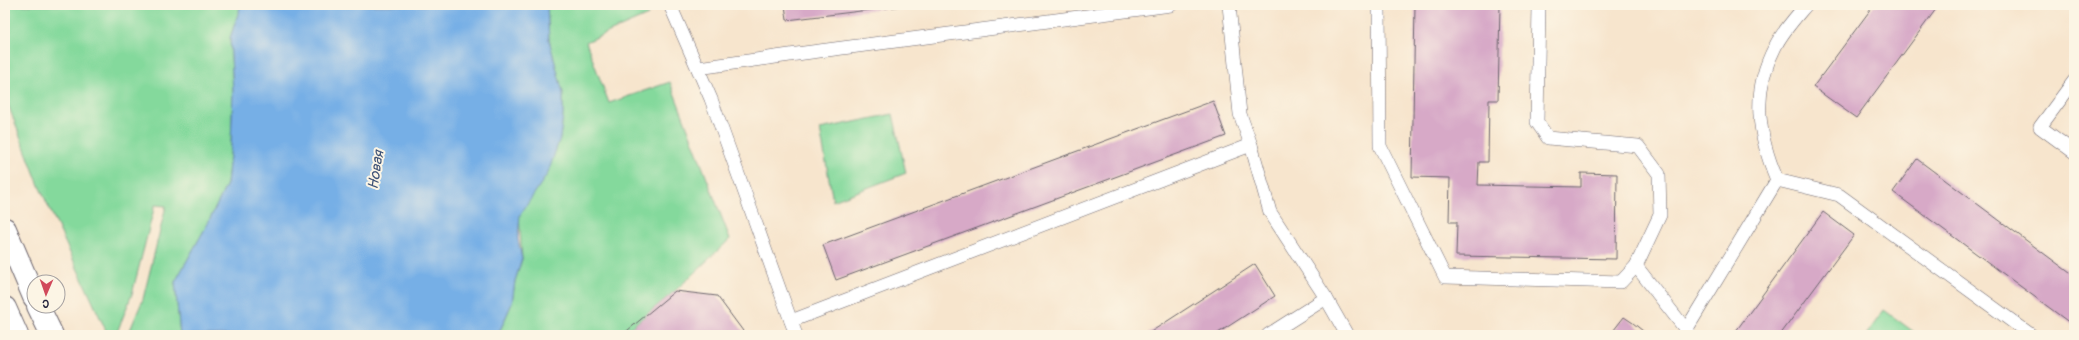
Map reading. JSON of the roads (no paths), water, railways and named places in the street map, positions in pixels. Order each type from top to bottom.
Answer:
[{"type":"street","points":[[5,229],[26,278]]},
{"type":"street","points":[[5,308],[17,335]]},
{"type":"street","points":[[42,314],[52,335]]},
{"type":"lane","points":[[670,5],[711,99],[796,335]]},
{"type":"lane","points":[[698,68],[804,52],[1171,5]]},
{"type":"lane","points":[[1229,5],[1240,114],[1252,145],[1270,212],[1326,298],[1347,335]]},
{"type":"lane","points":[[1379,5],[1380,146],[1445,277],[1621,282],[1636,266],[1660,215],[1659,174],[1638,146],[1548,138],[1537,122],[1538,5]]},
{"type":"lane","points":[[1778,180],[1767,154],[1759,114],[1764,73],[1775,46],[1806,5]]},
{"type":"lane","points":[[2074,81],[2040,127],[2074,152]]},
{"type":"lane","points":[[791,321],[1252,145]]},
{"type":"lane","points":[[1636,266],[1685,333],[1778,180]]},
{"type":"lane","points":[[1778,180],[1839,194],[2031,335]]},
{"type":"lane","points":[[1268,335],[1326,298]]},
{"type":"water","name":"Новая","points":[[241,5],[547,5],[549,40],[563,93],[563,115],[560,138],[548,173],[520,215],[518,239],[522,259],[515,281],[512,303],[498,335],[180,335],[175,282],[207,225],[227,184],[231,145],[233,91],[230,38]]}]
